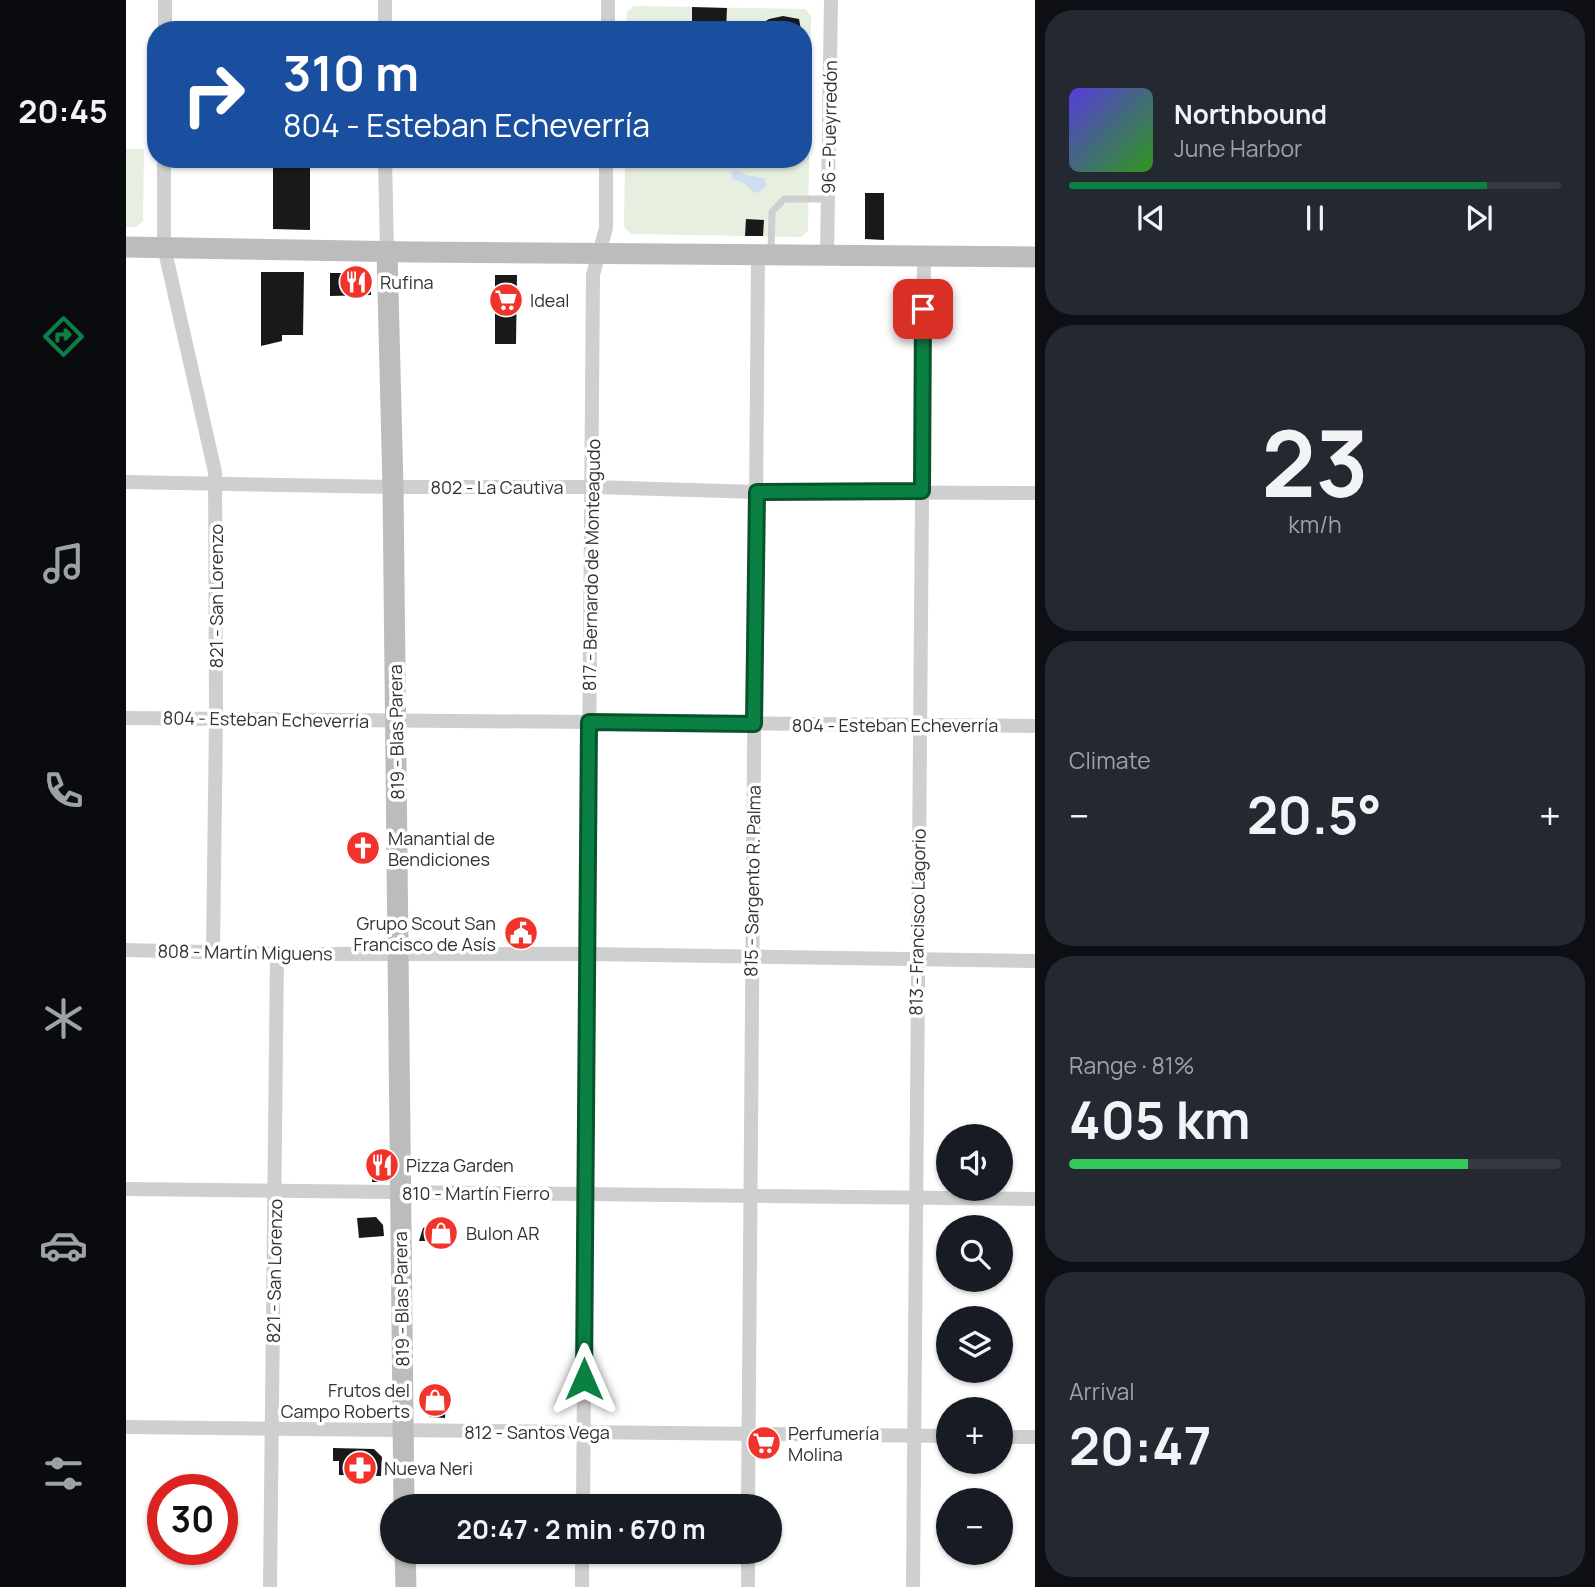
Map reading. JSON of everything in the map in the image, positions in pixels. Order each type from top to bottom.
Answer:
[{"type":"street","points":[[165,21],[166,0]]},
{"type":"street","points":[[385,0],[385,21]]},
{"type":"street","points":[[608,0],[608,21]]},
{"type":"street","name":"96 - Pueyrredón","points":[[827,255],[831,0]]},
{"type":"street","name":"821 - San Lorenzo","points":[[164,168],[164,247],[215,472],[213,951]]},
{"type":"street","points":[[385,168],[387,251]]},
{"type":"street","name":"817 - Bernardo de Monteagudo","points":[[583,1494],[593,275],[606,228],[606,168]]},
{"type":"street","points":[[126,247],[1035,257]]},
{"type":"street","name":"819 - Blas Parera","points":[[387,251],[393,487],[404,1494]]},
{"type":"street","name":"815 - Sargento R. Palma","points":[[748,1494],[754,724],[764,255]]},
{"type":"street","name":"813 - Francisco Lagorio","points":[[913,1587],[924,257]]},
{"type":"street","name":"802 - La Cautiva","points":[[126,482],[393,487],[592,487],[757,492],[1035,493]]},
{"type":"street","name":"804 - Esteban Echeverría","points":[[126,718],[1035,726]]},
{"type":"street","name":"808 - Martín Miguens","points":[[126,950],[278,954],[588,954],[1035,961]]},
{"type":"street","name":"821 - San Lorenzo","points":[[270,1587],[278,954]]},
{"type":"street","name":"810 - Martín Fierro","points":[[126,1189],[1035,1199]]},
{"type":"street","name":"812 - Santos Vega","points":[[126,1427],[936,1436]]},
{"type":"street","points":[[1013,1437],[1035,1437]]},
{"type":"street","points":[[405,1564],[406,1587]]},
{"type":"street","points":[[582,1564],[582,1587]]},
{"type":"street","points":[[748,1564],[748,1587]]},
{"type":"lane","points":[[764,255],[772,212],[784,199],[828,199]]},
{"type":"green space","points":[[634,6],[805,9],[811,16],[811,21],[626,21],[627,12]]},
{"type":"green space","points":[[126,149],[144,149],[143,221],[136,227],[126,227]]},
{"type":"green space","points":[[625,168],[809,168],[808,231],[801,237],[631,234],[624,227]]},
{"type":"water","points":[[738,170],[746,175],[764,178],[767,185],[755,193],[744,183],[732,179],[731,173]]},
{"type":"building","points":[[692,7],[727,8],[726,21],[692,21]]},
{"type":"building","points":[[783,16],[799,21],[766,21]]},
{"type":"building","points":[[273,168],[310,168],[310,230],[273,229]]},
{"type":"building","points":[[865,193],[884,193],[884,240],[865,239]]},
{"type":"building","points":[[746,219],[764,220],[763,236],[745,236]]},
{"type":"building","points":[[261,272],[304,272],[303,335],[282,335],[282,341],[261,346]]},
{"type":"building","points":[[330,273],[371,273],[371,295],[330,296]]},
{"type":"building","points":[[495,275],[517,275],[516,344],[495,344]]},
{"type":"building","name":"Manantial de Bendiciones","points":[[378,838],[379,856],[348,858],[347,840]]},
{"type":"building","name":"Pizza Garden","points":[[372,1154],[387,1154],[387,1182],[372,1182]]},
{"type":"building","points":[[376,1217],[383,1225],[384,1236],[359,1238],[357,1218]]},
{"type":"building","points":[[448,1225],[448,1241],[419,1241],[423,1228]]},
{"type":"building","name":"Frutos del Campo Roberts","points":[[424,1391],[446,1393],[445,1418],[430,1417],[423,1408]]},
{"type":"building","name":"Nueva Neri","points":[[333,1448],[374,1449],[382,1457],[381,1476],[339,1475],[339,1461],[333,1461]]},
{"type":"place","name":"Rufina","points":[[356,282]]},
{"type":"place","name":"Ideal","points":[[506,300]]},
{"type":"place","name":"Manantial de Bendiciones","points":[[363,848]]},
{"type":"place","name":"Grupo Scout San Francisco de Asís","points":[[521,933]]},
{"type":"place","name":"Pizza Garden","points":[[382,1165]]},
{"type":"place","name":"Bulon AR","points":[[441,1233]]},
{"type":"place","name":"Frutos del Campo Roberts","points":[[435,1400]]},
{"type":"place","name":"Perfumería Molina","points":[[764,1443]]},
{"type":"place","name":"Nueva Neri","points":[[360,1468]]},
{"type":"route","points":[[584,1379],[589,722],[754,724],[757,492],[922,491],[923,309]]}]
